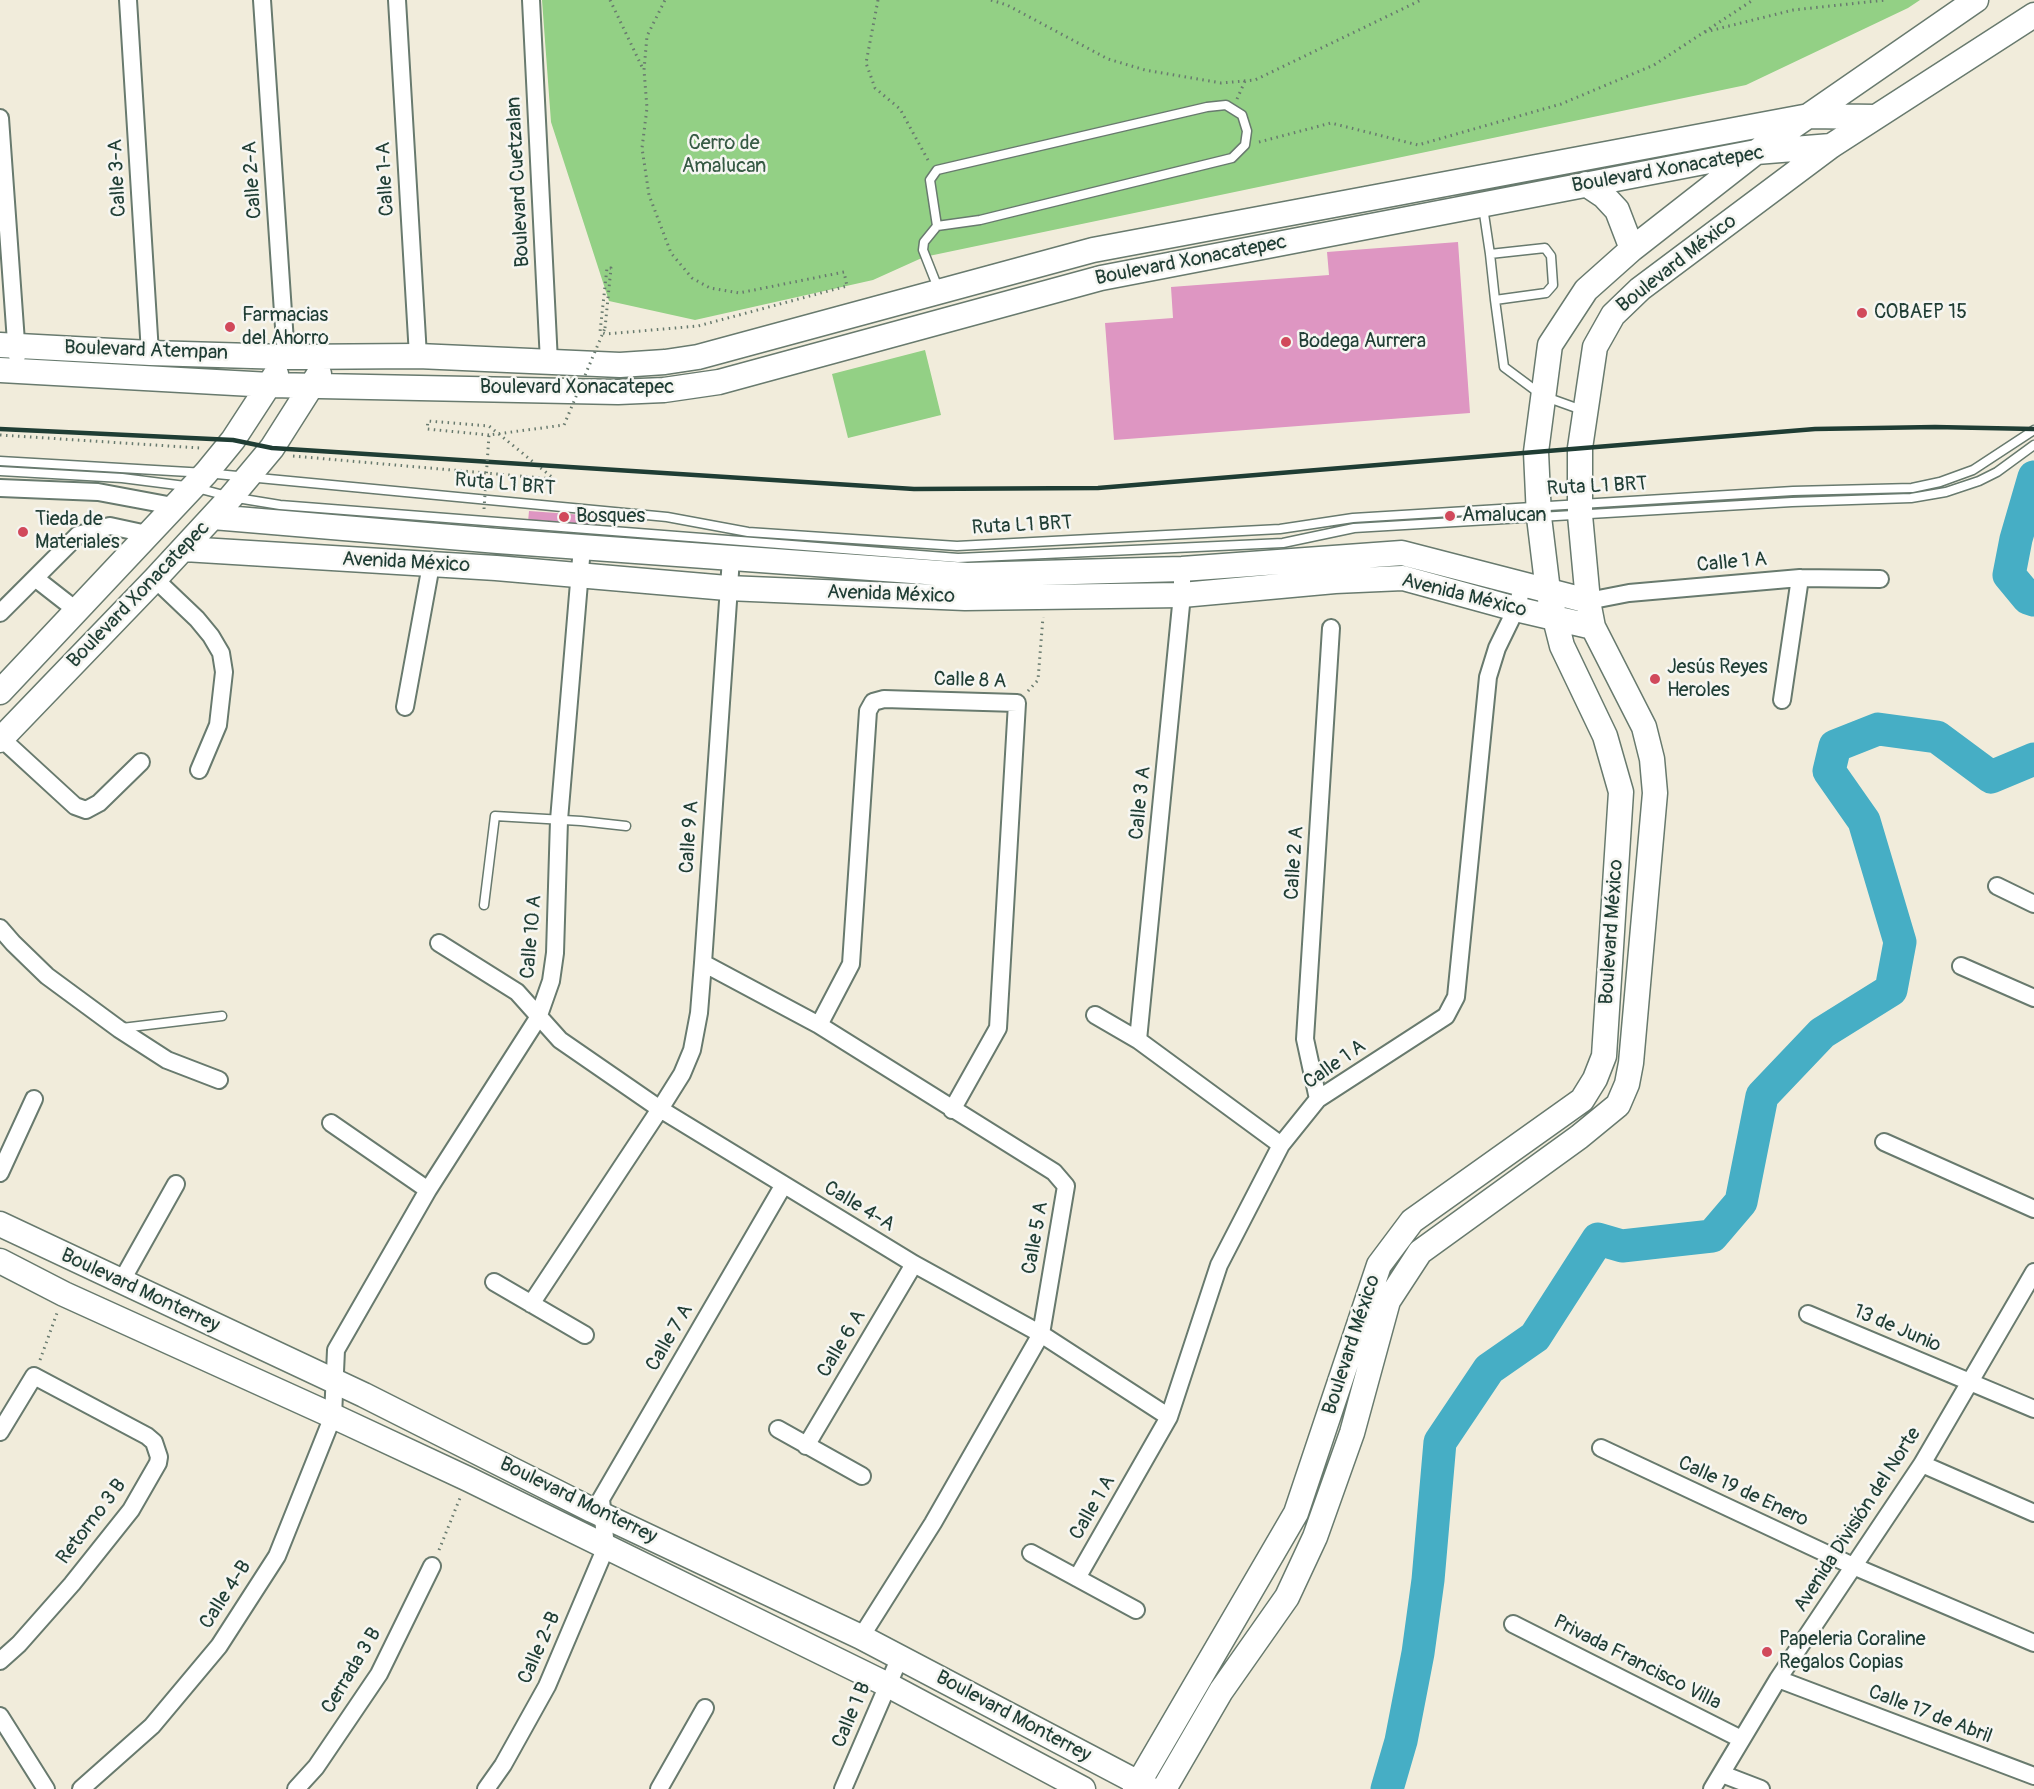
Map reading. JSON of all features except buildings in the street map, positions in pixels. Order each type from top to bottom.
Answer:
[{"type":"street","name":"Calle 3-A","points":[[128,0],[150,353]]},
{"type":"street","name":"Calle 2-A","points":[[262,0],[286,357]]},
{"type":"street","name":"Calle 1-A","points":[[397,0],[418,356]]},
{"type":"street","name":"Boulevard Cuetzalan","points":[[531,0],[549,362]]},
{"type":"street","name":"Boulevard Xonacatepec","points":[[1,739],[231,497],[272,448],[314,385],[327,357],[418,356],[620,365],[698,357],[1093,250],[1809,116],[1976,0]]},
{"type":"street","name":"Boulevard Xonacatepec","points":[[314,385],[618,392],[664,390],[719,382],[1101,278],[1756,152],[1832,146],[2034,15]]},
{"type":"street","points":[[1809,116],[1875,117]]},
{"type":"street","name":"Boulevard México","points":[[1142,1787],[1296,1513],[1379,1265],[1412,1221],[1582,1100],[1604,1056],[1621,792],[1605,736],[1562,646],[1548,591],[1539,512],[1536,452],[1550,345],[1586,290],[1632,249],[1756,152],[1809,116]]},
{"type":"street","points":[[0,118],[8,370]]},
{"type":"street","name":"Boulevard México","points":[[1164,1789],[1221,1691],[1287,1597],[1315,1537],[1352,1433],[1388,1301],[1420,1252],[1579,1137],[1618,1105],[1627,1084],[1631,1063],[1655,793],[1652,759],[1644,727],[1593,627],[1588,601],[1580,509],[1580,448],[1595,347],[1613,315],[1640,289],[1832,146]]},
{"type":"street","points":[[1586,184],[1604,196],[1617,210],[1632,249]]},
{"type":"street","name":"Boulevard Atempan","points":[[9,345],[150,353],[327,357]]},
{"type":"street","name":"Boulevard Xonacatepec","points":[[0,692],[199,480],[233,440],[286,357]]},
{"type":"street","name":"Boulevard Atempan","points":[[8,370],[146,380],[314,385]]},
{"type":"street","points":[[0,488],[98,492],[173,506]]},
{"type":"street","name":"Avenida México","points":[[213,517],[967,575],[1182,569],[1402,553],[1588,601]]},
{"type":"street","points":[[0,613],[78,535],[110,526],[147,534]]},
{"type":"street","name":"Calle 10 A","points":[[335,1382],[336,1350],[428,1190],[538,1018],[551,981],[555,953],[559,820],[582,547]]},
{"type":"street","name":"Avenida México","points":[[184,549],[580,575],[728,588],[965,598],[1182,595],[1335,581],[1403,578],[1593,627]]},
{"type":"street","name":"Calle 9 A","points":[[531,1304],[660,1109],[682,1074],[692,1050],[699,1012],[703,963],[731,558]]},
{"type":"street","points":[[405,707],[431,565]]},
{"type":"street","name":"Calle 3 A","points":[[1138,1040],[1182,595],[1182,569]]},
{"type":"street","points":[[35,578],[76,610]]},
{"type":"street","points":[[1782,700],[1800,578]]},
{"type":"street","name":"Calle 1 A","points":[[1588,601],[1629,593],[1800,578],[1880,579]]},
{"type":"street","points":[[155,579],[197,619],[211,636],[220,653],[224,672],[218,725],[199,770]]},
{"type":"street","name":"Calle 1 A","points":[[1077,1578],[1169,1417],[1219,1265],[1281,1145],[1318,1100],[1446,1016],[1456,997],[1488,676],[1497,648],[1516,609],[1523,585]]},
{"type":"street","name":"Calle 2 A","points":[[1318,1100],[1305,1039],[1331,628]]},
{"type":"street","name":"Calle 8 A","points":[[819,1026],[851,964],[868,711],[873,702],[884,699],[1017,703],[998,1028],[952,1110]]},
{"type":"street","points":[[1,739],[75,806],[87,810],[99,802],[141,762]]},
{"type":"street","points":[[1997,886],[2034,904]]},
{"type":"street","points":[[0,928],[47,976],[118,1029],[167,1060],[219,1080]]},
{"type":"street","name":"Calle 4-A","points":[[438,943],[517,992],[560,1040],[660,1109],[914,1264],[1041,1334],[1169,1417]]},
{"type":"street","name":"Calle 5 A","points":[[703,963],[819,1026],[1054,1172],[1066,1186],[1041,1334],[933,1523],[861,1637]]},
{"type":"street","points":[[1961,966],[2034,998]]},
{"type":"street","points":[[1095,1015],[1138,1040],[1281,1145]]},
{"type":"street","points":[[0,1173],[33,1099]]},
{"type":"street","points":[[331,1123],[428,1190]]},
{"type":"street","points":[[1884,1142],[2034,1209]]},
{"type":"street","points":[[121,1282],[176,1184]]},
{"type":"street","name":"Calle 7 A","points":[[602,1514],[601,1499],[783,1186]]},
{"type":"street","name":"Boulevard Monterrey","points":[[0,1224],[335,1382],[602,1514],[861,1637],[1142,1787]]},
{"type":"street","name":"Boulevard Monterrey","points":[[0,1261],[64,1294],[468,1479],[888,1685],[1083,1789]]},
{"type":"street","name":"Calle 6 A","points":[[806,1446],[914,1264]]},
{"type":"street","name":"Avenida División del Norte","points":[[1712,1789],[1778,1679],[1922,1464],[2034,1272]]},
{"type":"street","points":[[494,1282],[585,1335]]},
{"type":"street","name":"13 de Junio","points":[[1808,1314],[2034,1409]]},
{"type":"street","points":[[0,1432],[34,1376]]},
{"type":"street","name":"Retorno 3 B","points":[[0,1661],[19,1644],[72,1584],[131,1510],[158,1463],[159,1457],[154,1442],[147,1436],[34,1376]]},
{"type":"street","name":"Calle 4-B","points":[[81,1789],[152,1726],[219,1646],[277,1556],[333,1416],[335,1382]]},
{"type":"street","points":[[778,1429],[862,1476]]},
{"type":"street","name":"Calle 19 de Enero","points":[[1601,1448],[1853,1566],[2034,1643]]},
{"type":"street","points":[[1922,1464],[2034,1513]]},
{"type":"street","name":"Calle 2-B","points":[[486,1789],[503,1765],[547,1686],[606,1547],[602,1514]]},
{"type":"street","points":[[1030,1553],[1136,1610]]},
{"type":"street","name":"Cerrada 3 B","points":[[296,1789],[316,1767],[379,1674],[432,1566]]},
{"type":"street","name":"Privada Francisco Villa","points":[[1513,1624],[1741,1740]]},
{"type":"street","name":"Calle 1 B","points":[[843,1789],[900,1657]]},
{"type":"street","name":"Calle 17 de Abril","points":[[1778,1679],[2034,1776]]},
{"type":"street","points":[[659,1789],[705,1708]]},
{"type":"street","points":[[0,1716],[46,1789]]},
{"type":"street","points":[[1722,1774],[1761,1789]]},
{"type":"lane","points":[[937,226],[930,180],[937,170],[1207,107],[1226,105],[1242,115],[1247,131],[1245,145],[1232,158],[980,220],[937,226],[924,242],[923,250],[939,291]]},
{"type":"lane","points":[[1482,204],[1504,367],[1543,396],[1586,412]]},
{"type":"lane","points":[[1490,254],[1545,248],[1551,256],[1553,285],[1546,292],[1495,300]]},
{"type":"lane","name":"Ruta L1 BRT","points":[[0,461],[199,480],[231,497],[280,506],[958,558],[1283,543],[1354,528],[1580,509],[1628,501],[1925,486],[1973,470],[2034,430]]},
{"type":"lane","name":"Ruta L1 BRT","points":[[1580,509],[1627,512],[1929,496],[1979,481],[1997,472],[2034,445]]},
{"type":"lane","name":"Ruta L1 BRT","points":[[0,471],[122,478],[199,480],[247,478],[666,517],[748,532],[957,546],[1280,530],[1353,518],[1539,512]]},
{"type":"lane","points":[[484,905],[495,816],[626,826]]},
{"type":"lane","points":[[118,1029],[222,1016]]},
{"type":"path","points":[[610,0],[644,70]]},
{"type":"path","points":[[554,479],[489,426],[428,421],[427,429],[486,435],[564,425],[605,328],[611,268],[607,268],[600,332],[606,334],[698,326],[848,286],[844,272],[739,293],[710,288],[692,278],[671,253],[650,195],[642,148],[647,108],[644,70],[647,36],[665,0]]},
{"type":"path","points":[[878,0],[866,63],[875,88],[900,109],[930,164],[937,170]]},
{"type":"path","points":[[991,0],[1007,5],[1108,59],[1145,70],[1221,83],[1255,80],[1418,1]]},
{"type":"path","points":[[1245,145],[1331,123],[1418,145],[1561,104],[1654,66],[1753,0]]},
{"type":"path","points":[[1702,33],[1793,10],[1886,0]]},
{"type":"path","points":[[484,509],[486,435]]},
{"type":"path","points":[[1017,703],[1038,680],[1045,597]]},
{"type":"path","points":[[34,1376],[64,1294]]},
{"type":"path","points":[[432,1566],[468,1479]]},
{"type":"green space","name":"Cerro de Amalucan","points":[[542,0],[1920,0],[1908,8],[1746,85],[924,257],[873,280],[695,320],[609,301],[551,122]]},
{"type":"green space","points":[[925,350],[941,415],[848,438],[832,374]]},
{"type":"waterway","points":[[2034,477],[2016,539],[2009,575],[2028,598],[2034,600]]},
{"type":"waterway","points":[[1387,1789],[1401,1741],[1418,1653],[1428,1580],[1440,1442],[1489,1369],[1535,1337],[1598,1239],[1622,1246],[1712,1236],[1741,1202],[1762,1096],[1822,1033],[1891,990],[1900,942],[1864,821],[1829,771],[1835,746],[1878,729],[1937,737],[1991,777],[2034,759]]},
{"type":"railway","points":[[0,429],[233,440],[272,448],[914,489],[1098,488],[1815,429],[1935,427],[2034,429]]},
{"type":"place","name":"COBAEP 15","points":[[1862,313]]},
{"type":"place","name":"Farmacias del Ahorro","points":[[230,327]]},
{"type":"place","name":"Bodega Aurrera","points":[[1286,342]]},
{"type":"place","name":"Amalucan","points":[[1450,516]]},
{"type":"place","name":"Bosques","points":[[564,517]]},
{"type":"place","name":"Tieda de Materiales","points":[[23,532]]},
{"type":"place","name":"Jesús Reyes Heroles","points":[[1655,679]]},
{"type":"place","name":"Papeleria Coraline Regalos Copias","points":[[1767,1652]]}]
